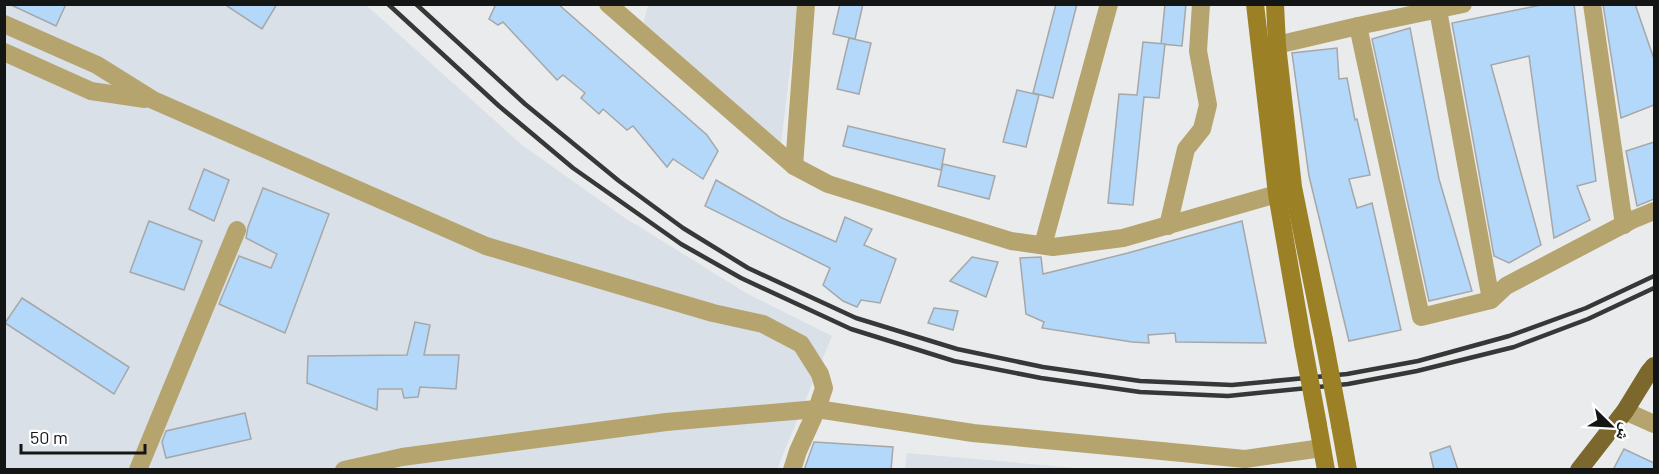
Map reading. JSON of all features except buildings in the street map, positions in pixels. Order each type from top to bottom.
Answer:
[{"type":"main road","points":[[1255,4],[1285,191],[1303,344],[1326,470]]},
{"type":"main road","points":[[1275,4],[1285,191],[1324,340],[1348,470]]},
{"type":"main road","points":[[1579,470],[1625,411],[1654,366]]},
{"type":"street","points":[[608,4],[628,13],[794,166],[828,184],[1011,241],[1053,247],[1123,238],[1285,191]]},
{"type":"street","points":[[794,166],[806,4]]},
{"type":"street","points":[[1043,245],[1109,4]]},
{"type":"street","points":[[1168,226],[1186,149],[1202,129],[1208,105],[1198,51],[1202,4]]},
{"type":"street","points":[[1277,45],[1463,4]]},
{"type":"street","points":[[1592,4],[1624,225]]},
{"type":"street","points":[[1438,10],[1491,300]]},
{"type":"street","points":[[4,24],[97,64],[153,100],[486,246],[713,313],[763,324],[801,344],[820,374],[824,388],[792,470]]},
{"type":"street","points":[[1358,26],[1421,317],[1491,300],[1506,286],[1654,211]]},
{"type":"street","points":[[4,52],[91,91],[153,100]]},
{"type":"street","points":[[138,470],[237,230]]},
{"type":"street","points":[[344,470],[402,457],[666,422],[817,409],[973,433],[1245,459],[1322,448]]},
{"type":"street","points":[[1625,411],[1654,424]]},
{"type":"shaded area","points":[[5,5],[366,5],[522,145],[622,216],[746,293],[832,336],[777,469],[5,469]]},
{"type":"shaded area","points":[[648,5],[798,5],[781,143],[643,25]]},
{"type":"shaded area","points":[[907,453],[1087,469],[905,469]]},
{"type":"railway","points":[[388,4],[499,106],[573,168],[681,244],[741,278],[851,329],[954,361],[1041,378],[1140,392],[1228,396],[1348,384],[1417,371],[1514,347],[1588,319],[1654,288]]},
{"type":"railway","points":[[416,4],[525,104],[619,181],[683,228],[748,268],[856,318],[957,349],[1043,367],[1140,381],[1232,385],[1347,374],[1418,361],[1509,336],[1586,308],[1654,276]]}]
